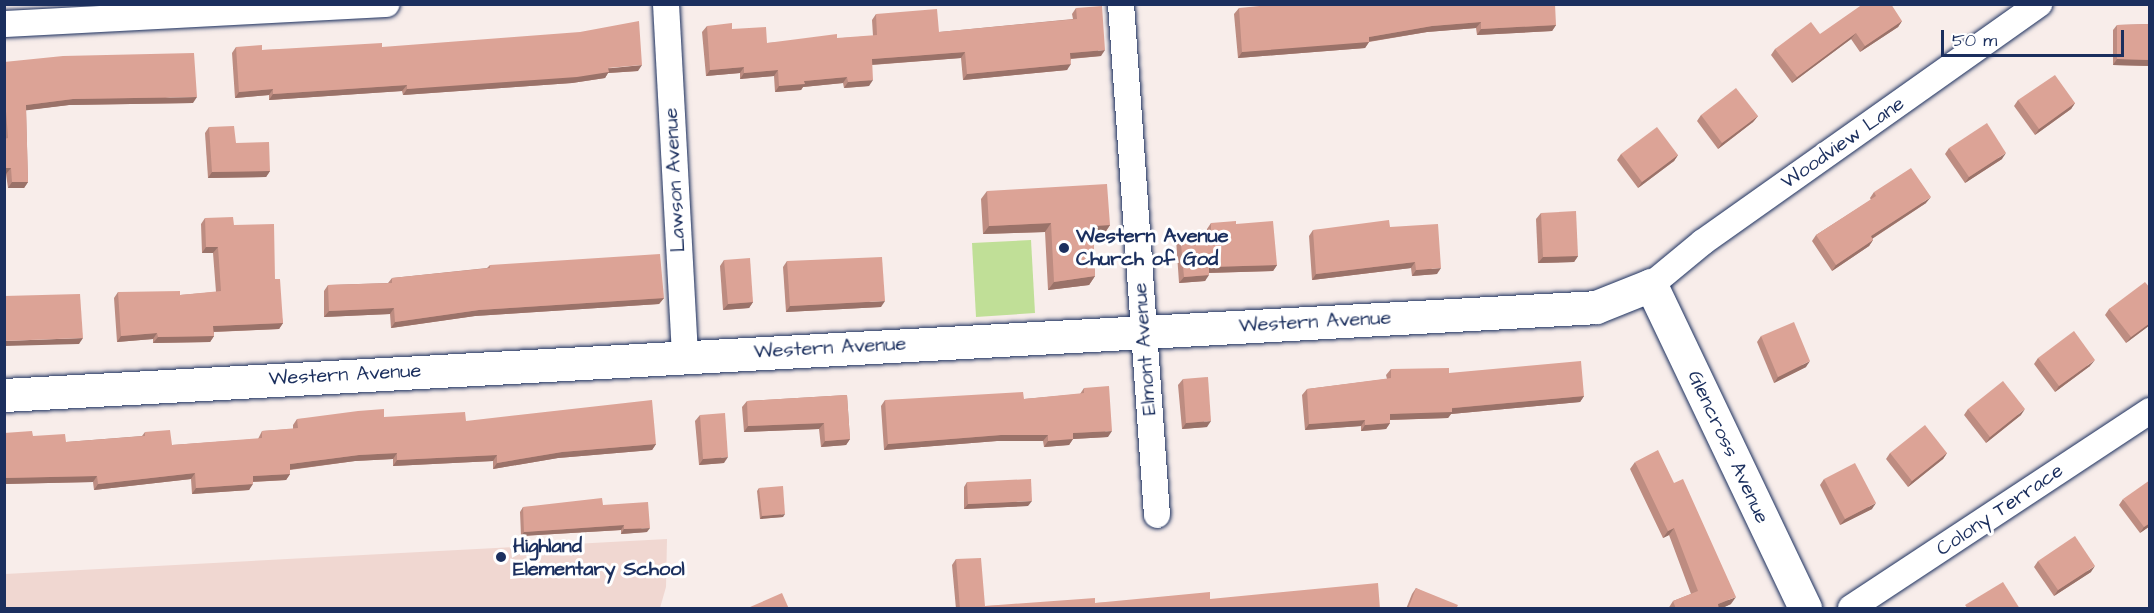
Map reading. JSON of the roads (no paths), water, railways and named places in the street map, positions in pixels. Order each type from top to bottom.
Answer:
[{"type":"street","points":[[4,24],[386,4]]},
{"type":"street","name":"Lawson Avenue","points":[[666,4],[686,356]]},
{"type":"street","name":"Elmont Avenue","points":[[1121,4],[1157,514]]},
{"type":"street","name":"Woodview Lane","points":[[1651,285],[1703,242],[2039,4]]},
{"type":"street","name":"Western Avenue","points":[[4,394],[1596,307],[1651,285]]},
{"type":"street","name":"Glencross Avenue","points":[[1651,285],[1804,609]]},
{"type":"street","name":"Colony Terrace","points":[[1851,609],[2150,411]]},
{"type":"place","name":"Western Avenue Church of God","points":[[1064,248]]},
{"type":"place","name":"Highland Elementary School","points":[[501,557]]}]
